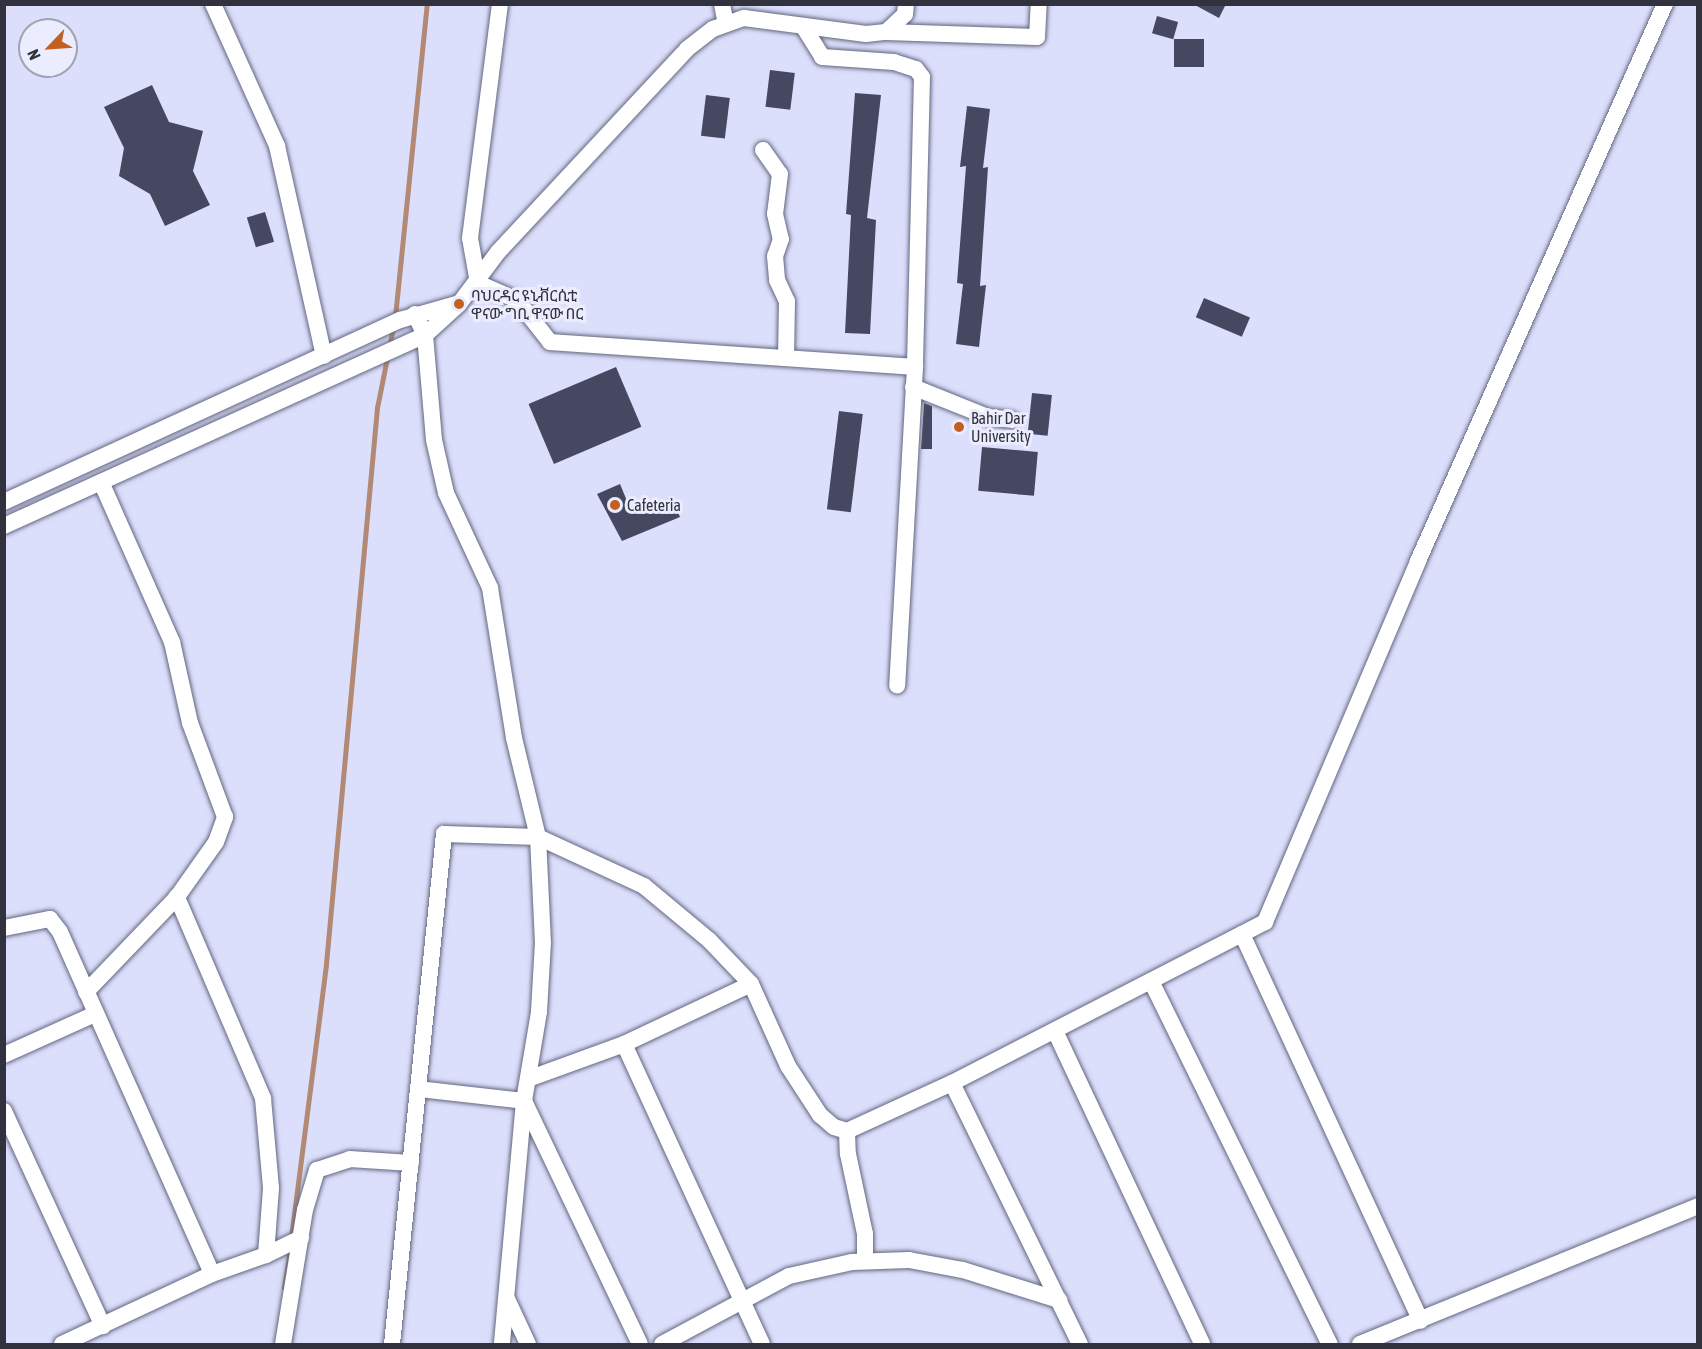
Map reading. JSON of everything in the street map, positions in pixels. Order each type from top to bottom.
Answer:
[{"type":"street","points":[[213,4],[277,146],[324,356]]},
{"type":"street","points":[[478,283],[470,237],[500,4]]},
{"type":"street","points":[[722,4],[726,24]]},
{"type":"street","points":[[886,32],[905,14],[906,4]]},
{"type":"street","points":[[4,526],[355,369],[425,335],[459,304],[478,283],[498,252],[687,48],[726,24],[744,18],[866,34],[886,32],[1037,37],[1039,4]]},
{"type":"street","points":[[392,1344],[444,834],[538,837],[644,886],[709,940],[751,984],[788,1066],[820,1115],[834,1127],[847,1131],[952,1083],[1265,922],[1418,561],[1665,4]]},
{"type":"street","points":[[803,26],[822,57],[894,62],[916,69],[922,77],[915,367],[897,685]]},
{"type":"street","points":[[763,150],[780,174],[775,214],[781,239],[775,256],[777,280],[787,302],[786,357]]},
{"type":"street","points":[[478,283],[517,300],[550,342],[915,367]]},
{"type":"street","points":[[4,502],[407,317],[459,304]]},
{"type":"street","points":[[407,317],[425,335],[434,440],[443,482],[490,588],[514,738],[538,837],[543,942],[539,1012],[524,1101],[502,1344]]},
{"type":"street","points":[[914,387],[988,417],[1012,420]]},
{"type":"street","points":[[86,992],[177,897],[216,842],[225,817],[190,723],[172,642],[101,482]]},
{"type":"street","points":[[177,897],[263,1098],[271,1188],[266,1255]]},
{"type":"street","points":[[4,928],[50,919],[60,932],[86,992],[93,1015],[212,1274]]},
{"type":"street","points":[[1242,934],[1421,1321]]},
{"type":"street","points":[[1151,981],[1330,1344]]},
{"type":"street","points":[[528,1079],[624,1044],[751,984]]},
{"type":"street","points":[[4,1055],[93,1015]]},
{"type":"street","points":[[1055,1031],[1202,1344]]},
{"type":"street","points":[[624,1044],[762,1344]]},
{"type":"street","points":[[952,1083],[1080,1344]]},
{"type":"street","points":[[419,1089],[524,1101]]},
{"type":"street","points":[[524,1101],[640,1344]]},
{"type":"street","points":[[4,1111],[102,1326]]},
{"type":"street","points":[[847,1131],[848,1154],[865,1234],[865,1261]]},
{"type":"street","points":[[283,1344],[299,1239],[317,1170],[350,1159],[411,1163]]},
{"type":"street","points":[[1360,1344],[1698,1206]]},
{"type":"street","points":[[62,1344],[212,1274],[266,1255],[299,1239]]},
{"type":"street","points":[[662,1344],[789,1276],[865,1261],[909,1260],[963,1270],[1059,1300]]},
{"type":"street","points":[[507,1299],[528,1344]]},
{"type":"building","points":[[1193,4],[1226,4],[1219,18]]},
{"type":"building","points":[[1157,16],[1178,22],[1173,39],[1152,33]]},
{"type":"building","points":[[1174,39],[1204,39],[1204,67],[1174,67]]},
{"type":"building","points":[[770,70],[795,73],[790,110],[765,107]]},
{"type":"building","points":[[152,85],[169,122],[203,131],[193,171],[210,205],[165,226],[150,194],[119,176],[124,148],[104,107]]},
{"type":"building","points":[[855,93],[881,95],[867,218],[876,220],[870,334],[845,333],[851,215],[846,214]]},
{"type":"building","points":[[706,95],[730,98],[725,139],[701,136]]},
{"type":"building","points":[[967,106],[990,109],[983,168],[988,167],[980,286],[986,285],[979,347],[956,344],[963,284],[957,283],[966,166],[960,167]]},
{"type":"building","points":[[265,212],[274,242],[256,247],[247,218]]},
{"type":"building","points":[[1204,298],[1250,318],[1242,337],[1196,317]]},
{"type":"building","points":[[616,367],[641,427],[554,464],[529,404]]},
{"type":"building","points":[[1032,393],[1052,395],[1048,436],[1028,434]]},
{"type":"building","points":[[924,403],[932,406],[932,449],[921,449]]},
{"type":"building","points":[[839,411],[863,414],[851,512],[827,509]]},
{"type":"building","points":[[982,447],[1038,452],[1034,496],[978,491]]},
{"type":"building","name":"Cafeteria","points":[[620,484],[632,513],[672,497],[680,517],[622,541],[597,494]]},
{"type":"waterway","points":[[395,317],[427,4]]},
{"type":"waterway","points":[[389,347],[393,328]]},
{"type":"waterway","points":[[291,1238],[326,964],[377,408],[387,358]]},
{"type":"waterway","points":[[284,1288],[290,1249]]},
{"type":"place","name":"ባህርዳር ዩኒቭርሲቲ ዋናው ግቢ ዋናው በር","points":[[459,304]]},
{"type":"place","name":"Bahir Dar University","points":[[959,427]]},
{"type":"place","name":"Cafeteria","points":[[615,505]]}]
